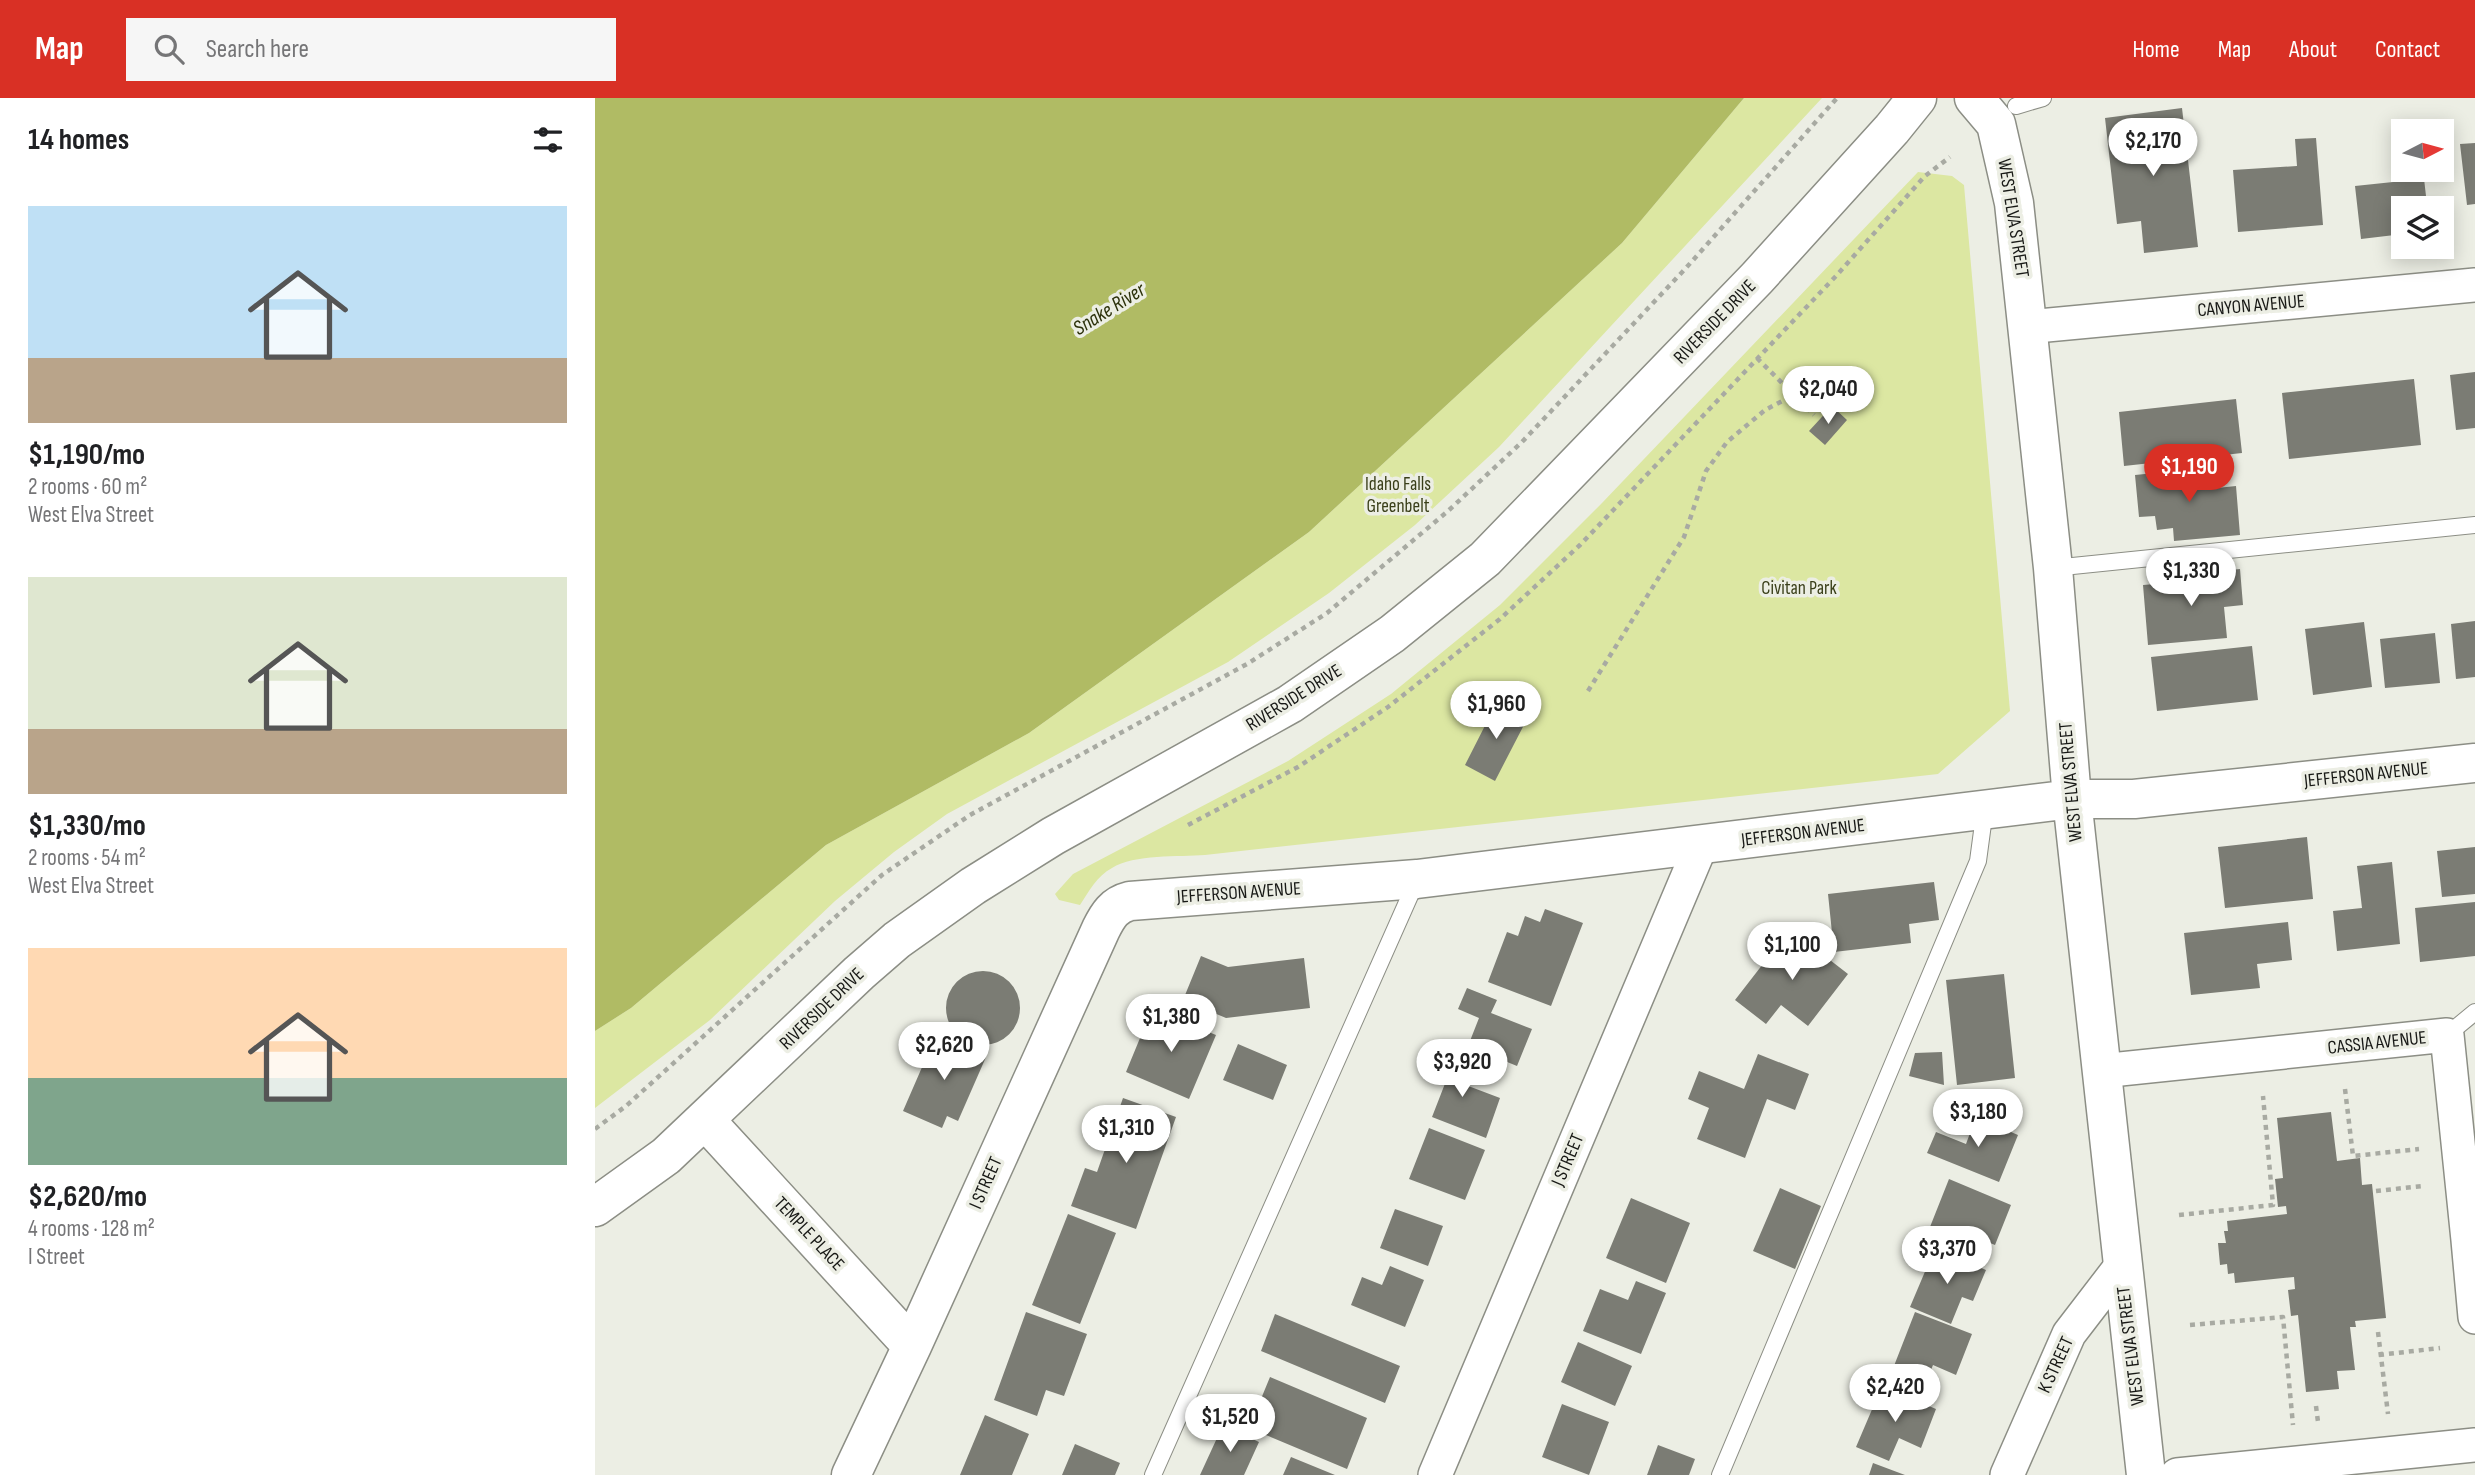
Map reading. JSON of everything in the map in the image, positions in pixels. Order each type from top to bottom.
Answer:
[{"type":"street","name":"RIVERSIDE DRIVE","points":[[595,1207],[666,1156],[859,972],[897,940],[973,886],[1053,836],[1290,704],[1392,634],[1485,559],[1756,278],[1917,98]]},
{"type":"street","name":"WEST ELVA STREET","points":[[1973,98],[1996,124],[2014,203],[2053,568],[2072,799],[2146,1475]]},
{"type":"street","name":"CANYON AVENUE","points":[[2027,327],[2475,285]]},
{"type":"street","name":"JEFFERSON AVENUE","points":[[1130,901],[1417,879],[2072,799],[2134,799],[2475,763]]},
{"type":"street","name":"J STREET","points":[[1435,1475],[1701,845]]},
{"type":"street","name":"I STREET","points":[[851,1475],[1101,929],[1112,909],[1130,901]]},
{"type":"street","name":"CASSIA AVENUE","points":[[2101,1071],[2447,1035],[2472,1240],[2475,1317]]},
{"type":"street","name":"TEMPLE PLACE","points":[[705,1120],[912,1346]]},
{"type":"street","name":"K STREET","points":[[2007,1475],[2069,1334],[2122,1265]]},
{"type":"street","points":[[2177,1475],[2475,1445]]},
{"type":"lane","points":[[2016,106],[2043,98]]},
{"type":"lane","points":[[2053,568],[2475,525]]},
{"type":"lane","points":[[1720,1475],[1978,861],[1985,809]]},
{"type":"lane","points":[[1153,1475],[1417,879]]},
{"type":"lane","points":[[2447,1035],[2475,1012]]},
{"type":"path","points":[[595,1129],[626,1106],[882,875],[970,815],[1247,664],[1327,613],[1448,511],[1523,442],[1686,268],[1837,98]]},
{"type":"path","points":[[1188,825],[1299,767],[1388,707],[1500,619],[1580,545],[1836,276],[1925,176],[1950,157]]},
{"type":"path","points":[[1757,358],[1814,415]]},
{"type":"path","points":[[1588,691],[1684,537],[1706,471],[1727,442],[1765,410],[1794,395]]},
{"type":"path","points":[[2346,1089],[2353,1156],[2419,1149]]},
{"type":"path","points":[[2179,1215],[2273,1205],[2263,1096]]},
{"type":"path","points":[[2376,1191],[2423,1186]]},
{"type":"path","points":[[2190,1325],[2283,1317],[2293,1425]]},
{"type":"path","points":[[2378,1332],[2388,1414]]},
{"type":"path","points":[[2379,1354],[2440,1348]]},
{"type":"path","points":[[2316,1406],[2318,1422]]},
{"type":"green space","name":"Idaho Falls Greenbelt","points":[[1744,98],[1822,98],[1499,447],[1415,525],[1329,593],[1228,662],[947,814],[894,852],[835,901],[710,1020],[595,1108],[595,1031],[631,1008],[826,845],[1029,733],[1309,532],[1622,243]]},
{"type":"green space","name":"Civitan Park","points":[[1918,172],[1952,176],[1964,185],[2010,711],[1938,774],[1205,855],[1144,858],[1107,871],[1080,905],[1059,900],[1055,894],[1073,874],[1288,761],[1391,694],[1500,605],[1602,503]]},
{"type":"water","name":"Snake River","points":[[595,98],[1744,98],[1622,243],[1309,532],[1029,733],[826,845],[631,1008],[595,1031]]},
{"type":"building","points":[[2182,108],[2198,247],[2144,253],[2141,221],[2117,224],[2105,118]]},
{"type":"building","points":[[2316,138],[2323,225],[2238,232],[2233,170],[2297,166],[2295,139]]},
{"type":"building","points":[[2475,143],[2475,204],[2467,205],[2460,144]]},
{"type":"building","points":[[2424,182],[2426,196],[2391,196],[2391,235],[2361,239],[2355,186]]},
{"type":"building","points":[[2475,372],[2475,428],[2456,430],[2450,375]]},
{"type":"building","points":[[2414,379],[2421,445],[2289,459],[2282,393]]},
{"type":"building","points":[[2236,399],[2242,453],[2124,466],[2119,412]]},
{"type":"building","points":[[1832,406],[1847,420],[1825,445],[1809,431]]},
{"type":"building","points":[[2215,467],[2217,488],[2236,486],[2240,535],[2174,541],[2173,528],[2157,530],[2155,516],[2139,517],[2135,475]]},
{"type":"building","points":[[2240,569],[2243,605],[2224,607],[2227,638],[2148,645],[2143,585],[2204,580],[2203,573]]},
{"type":"building","points":[[2475,621],[2475,677],[2456,679],[2451,624]]},
{"type":"building","points":[[2364,622],[2372,687],[2313,695],[2305,629]]},
{"type":"building","points":[[2435,633],[2440,683],[2385,688],[2380,639]]},
{"type":"building","points":[[2252,646],[2258,700],[2157,711],[2151,657]]},
{"type":"building","points":[[1497,702],[1528,717],[1495,781],[1465,765]]},
{"type":"building","points":[[2307,837],[2313,899],[2225,908],[2218,847]]},
{"type":"building","points":[[2475,847],[2475,894],[2442,897],[2437,851]]},
{"type":"building","points":[[2392,862],[2400,944],[2337,951],[2333,911],[2362,908],[2357,866]]},
{"type":"building","points":[[1934,882],[1939,920],[1909,924],[1911,943],[1834,952],[1828,894]]},
{"type":"building","points":[[2475,902],[2475,956],[2420,962],[2415,908]]},
{"type":"building","points":[[1545,909],[1583,923],[1551,1006],[1488,982],[1507,932],[1518,936],[1525,916],[1540,922]]},
{"type":"building","points":[[2288,922],[2292,960],[2257,964],[2260,988],[2191,995],[2184,933]]},
{"type":"building","points":[[1790,929],[1848,974],[1808,1026],[1781,1005],[1766,1024],[1735,1000]]},
{"type":"building","points":[[1201,956],[1228,967],[1304,958],[1310,1008],[1226,1018],[1183,1000]]},
{"type":"building","points":[[983,971],[1004,977],[1014,987],[1020,1008],[1014,1029],[1004,1039],[983,1045],[962,1039],[952,1029],[946,1008],[952,987],[962,977]]},
{"type":"building","points":[[2004,974],[2015,1078],[1957,1085],[1946,980]]},
{"type":"building","points":[[1467,988],[1497,1000],[1491,1013],[1532,1029],[1517,1066],[1468,1046],[1479,1018],[1458,1009]]},
{"type":"building","points":[[1152,1009],[1216,1035],[1189,1099],[1126,1072]]},
{"type":"building","points":[[936,1035],[986,1057],[958,1121],[947,1116],[942,1128],[903,1111]]},
{"type":"building","points":[[1238,1044],[1287,1065],[1273,1100],[1223,1080]]},
{"type":"building","points":[[1942,1052],[1944,1085],[1909,1076],[1915,1053]]},
{"type":"building","points":[[1436,1053],[1470,1066],[1463,1084],[1500,1098],[1486,1138],[1432,1117],[1446,1081],[1428,1074]]},
{"type":"building","points":[[1758,1054],[1809,1074],[1795,1110],[1767,1099],[1745,1158],[1697,1139],[1709,1108],[1688,1099],[1699,1071],[1744,1089]]},
{"type":"building","points":[[1123,1098],[1176,1117],[1136,1229],[1071,1206],[1085,1168],[1097,1172]]},
{"type":"building","points":[[2331,1112],[2337,1161],[2360,1158],[2362,1185],[2372,1184],[2386,1318],[2355,1321],[2356,1327],[2350,1327],[2355,1370],[2337,1371],[2339,1389],[2306,1392],[2298,1315],[2291,1316],[2288,1290],[2295,1289],[2294,1277],[2235,1283],[2234,1273],[2228,1274],[2227,1264],[2220,1265],[2218,1243],[2226,1243],[2224,1231],[2228,1231],[2227,1221],[2287,1214],[2286,1206],[2278,1207],[2275,1179],[2283,1178],[2277,1118]]},
{"type":"building","points":[[1976,1117],[2018,1135],[1999,1182],[1927,1153],[1936,1132],[1966,1144]]},
{"type":"building","points":[[1429,1128],[1485,1150],[1465,1200],[1409,1179]]},
{"type":"building","points":[[1949,1179],[2011,1205],[1995,1245],[1966,1233],[1959,1251],[1926,1237]]},
{"type":"building","points":[[1780,1188],[1821,1206],[1795,1269],[1753,1251]]},
{"type":"building","points":[[1631,1198],[1690,1223],[1666,1283],[1606,1258]]},
{"type":"building","points":[[1395,1209],[1443,1226],[1428,1266],[1380,1248]]},
{"type":"building","points":[[1068,1214],[1116,1233],[1080,1324],[1032,1305]]},
{"type":"building","points":[[1935,1248],[1986,1270],[1973,1301],[1962,1297],[1951,1324],[1910,1307]]},
{"type":"building","points":[[1390,1266],[1424,1280],[1405,1327],[1351,1305],[1362,1277],[1382,1285]]},
{"type":"building","points":[[1636,1281],[1666,1293],[1641,1354],[1583,1331],[1600,1289],[1628,1300]]},
{"type":"building","points":[[1026,1312],[1087,1334],[1064,1396],[1046,1390],[1037,1416],[994,1400]]},
{"type":"building","points":[[1915,1312],[1972,1334],[1956,1375],[1933,1365],[1925,1384],[1892,1371]]},
{"type":"building","points":[[1275,1314],[1400,1366],[1385,1403],[1261,1351]]},
{"type":"building","points":[[1578,1342],[1632,1366],[1615,1406],[1561,1382]]},
{"type":"building","points":[[1270,1377],[1367,1418],[1347,1469],[1249,1428]]},
{"type":"building","points":[[1882,1386],[1936,1409],[1921,1448],[1899,1438],[1889,1461],[1856,1447]]},
{"type":"building","points":[[1562,1404],[1609,1422],[1589,1475],[1542,1457]]},
{"type":"building","points":[[985,1415],[1029,1434],[1012,1475],[960,1475]]},
{"type":"building","points":[[1223,1425],[1259,1442],[1244,1475],[1200,1475]]},
{"type":"building","points":[[1075,1444],[1120,1463],[1115,1475],[1062,1475]]},
{"type":"building","points":[[1658,1445],[1695,1459],[1689,1475],[1647,1475]]},
{"type":"building","points":[[1291,1457],[1335,1475],[1283,1475]]},
{"type":"building","points":[[1873,1463],[1905,1475],[1869,1475]]}]
